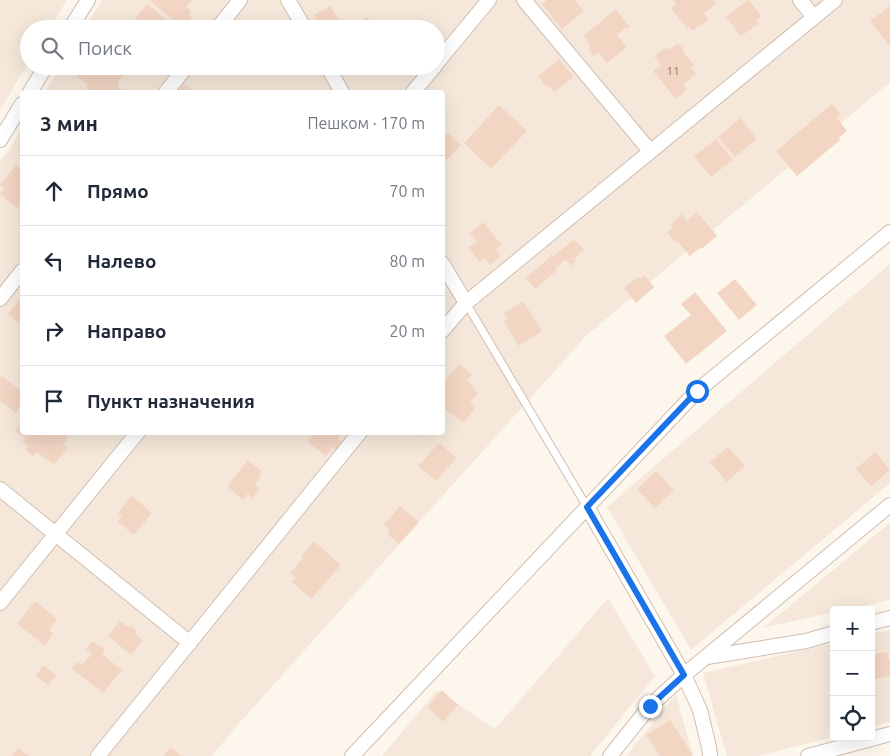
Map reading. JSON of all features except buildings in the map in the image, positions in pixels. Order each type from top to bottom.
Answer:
[{"type":"street","points":[[76,20],[88,0]]},
{"type":"street","points":[[224,20],[240,0]]},
{"type":"street","points":[[288,0],[299,20]]},
{"type":"street","points":[[445,53],[489,0]]},
{"type":"street","points":[[524,0],[650,151]]},
{"type":"street","points":[[800,0],[814,17]]},
{"type":"street","points":[[445,327],[466,302],[835,0]]},
{"type":"street","points":[[31,90],[40,75]]},
{"type":"street","points":[[168,90],[180,75]]},
{"type":"street","points":[[332,75],[341,90]]},
{"type":"street","points":[[415,90],[427,75]]},
{"type":"street","points":[[0,140],[20,107]]},
{"type":"street","points":[[352,756],[697,391],[890,232]]},
{"type":"street","points":[[445,268],[466,302]]},
{"type":"street","points":[[0,298],[20,273]]},
{"type":"street","points":[[0,603],[136,435]]},
{"type":"street","points":[[98,756],[358,435]]},
{"type":"street","points":[[0,489],[190,643]]},
{"type":"street","points":[[610,756],[650,706],[684,675],[890,505]]},
{"type":"street","points":[[587,507],[684,675],[700,710],[710,756]]},
{"type":"street","points":[[875,622],[890,618]]},
{"type":"street","points":[[705,658],[830,634]]},
{"type":"street","points":[[808,756],[890,734]]},
{"type":"lane","points":[[466,302],[587,507]]},
{"type":"shaded area","points":[[0,0],[67,0],[55,20],[20,20],[21,75],[0,110]]},
{"type":"shaded area","points":[[102,0],[890,0],[890,82],[841,123],[847,131],[839,138],[840,140],[797,176],[789,167],[713,230],[717,236],[690,256],[686,252],[650,282],[654,287],[636,303],[631,298],[586,336],[234,729],[212,756],[0,756],[0,161],[10,149],[20,132],[20,435],[445,435],[445,90],[46,90],[55,75],[445,75],[445,20],[90,20]]},
{"type":"shaded area","points":[[890,264],[890,483],[691,650],[607,507]]},
{"type":"shaded area","points":[[890,523],[890,600],[864,606],[830,606],[830,613],[763,628]]},
{"type":"shaded area","points":[[608,598],[655,676],[590,756],[382,756],[437,690],[495,729]]},
{"type":"shaded area","points":[[890,630],[890,722],[875,726],[875,651],[875,633]]},
{"type":"shaded area","points":[[830,644],[830,738],[758,756],[727,756],[703,673]]},
{"type":"shaded area","points":[[676,694],[693,756],[626,756]]},
{"type":"route","points":[[650,706],[684,675],[587,507],[697,391]]}]
